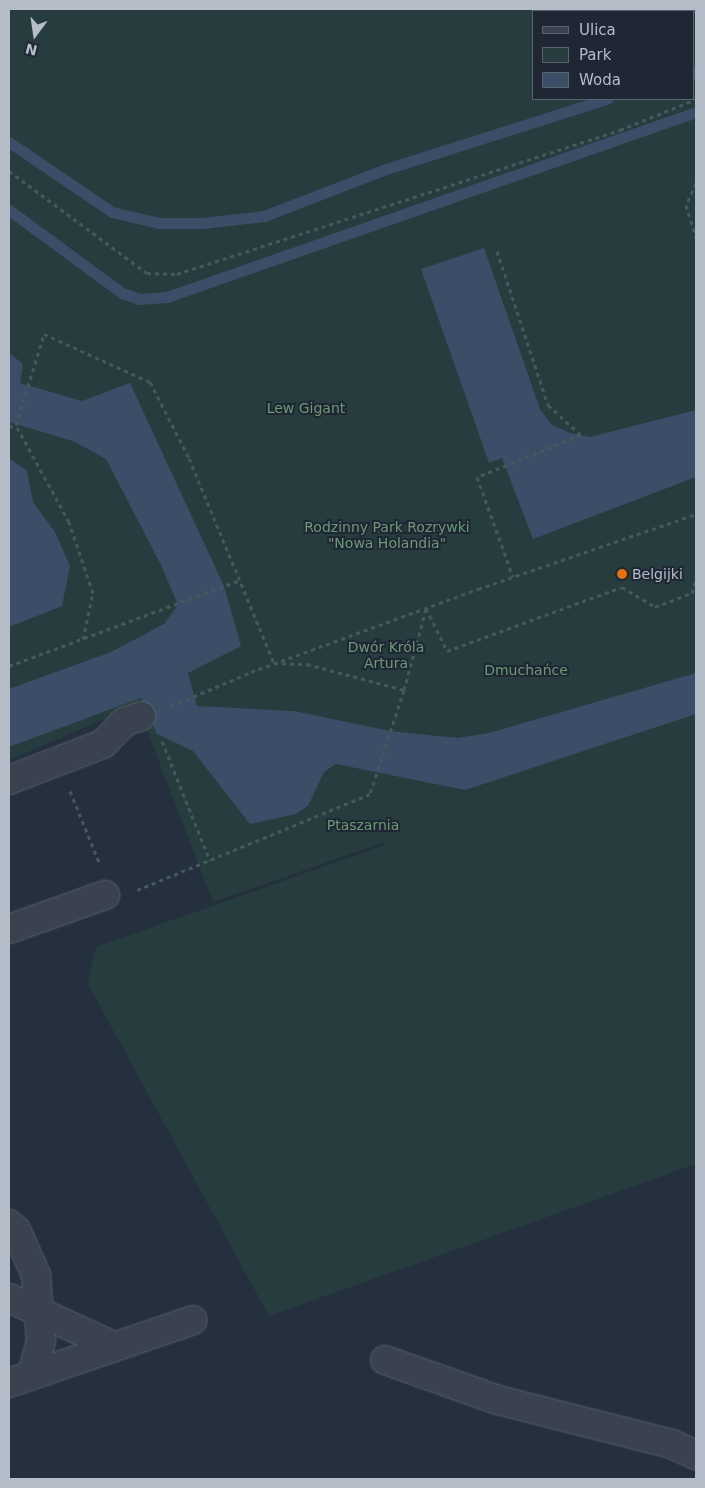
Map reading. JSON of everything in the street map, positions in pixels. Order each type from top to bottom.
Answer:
[{"type":"lane","points":[[9,780],[103,744],[124,722],[141,716]]},
{"type":"lane","points":[[12,920],[118,894]]},
{"type":"lane","points":[[9,1224],[16,1230],[36,1275],[41,1312],[40,1341],[20,1379]]},
{"type":"lane","points":[[9,1298],[111,1345]]},
{"type":"lane","points":[[20,1379],[111,1345],[193,1320]]},
{"type":"lane","points":[[385,1360],[498,1400],[672,1444],[696,1455]]},
{"type":"path","points":[[9,171],[147,273],[177,274],[620,130],[694,100]]},
{"type":"path","points":[[696,183],[686,204],[687,216],[696,237]]},
{"type":"path","points":[[497,251],[548,405],[581,435],[504,467],[477,476],[513,577]]},
{"type":"path","points":[[83,639],[93,594],[69,522],[16,425],[44,334],[150,382],[189,458],[274,663]]},
{"type":"path","points":[[9,427],[16,425]]},
{"type":"path","points":[[168,707],[274,663],[513,577],[696,514]]},
{"type":"path","points":[[9,666],[178,605],[240,580]]},
{"type":"path","points":[[426,608],[447,651],[622,588],[655,607],[692,593],[696,580]]},
{"type":"path","points":[[118,894],[210,861],[370,794],[404,690],[426,608]]},
{"type":"path","points":[[274,663],[307,664],[404,690]]},
{"type":"path","points":[[160,736],[210,861]]},
{"type":"path","points":[[69,788],[100,864]]},
{"type":"green space","points":[[9,9],[696,9],[696,1164],[269,1316],[88,984],[96,947],[385,845],[385,842],[213,902],[137,705],[9,760]]},
{"type":"water","points":[[484,248],[540,409],[552,425],[570,433],[590,437],[696,410],[696,477],[533,539],[502,458],[489,463],[421,269]]},
{"type":"water","points":[[9,353],[23,364],[20,383],[82,401],[130,383],[224,586],[241,646],[188,673],[197,706],[294,711],[390,731],[457,738],[489,733],[696,673],[696,714],[465,790],[336,764],[324,772],[308,806],[296,814],[250,824],[193,751],[157,734],[141,698],[9,747],[9,689],[111,652],[164,624],[178,605],[161,565],[106,459],[73,441],[9,422]]},
{"type":"water","points":[[9,458],[27,471],[33,502],[55,532],[70,566],[62,606],[9,627]]},
{"type":"waterway","points":[[9,142],[112,212],[159,223],[202,223],[264,216],[386,169],[604,100]]},
{"type":"waterway","points":[[9,210],[122,293],[139,299],[167,297],[696,112]]},
{"type":"place","name":"Belgijki","points":[[622,574]]},
{"type":"park label","name":"Lew Gigant","points":[[306,408]]},
{"type":"park label","name":"Rodzinny Park Rozrywki \"Nowa Holandia\"","points":[[387,536]]},
{"type":"park label","name":"Dwór Króla Artura","points":[[386,656]]},
{"type":"park label","name":"Dmuchańce","points":[[526,670]]},
{"type":"park label","name":"Ptaszarnia","points":[[363,825]]}]
